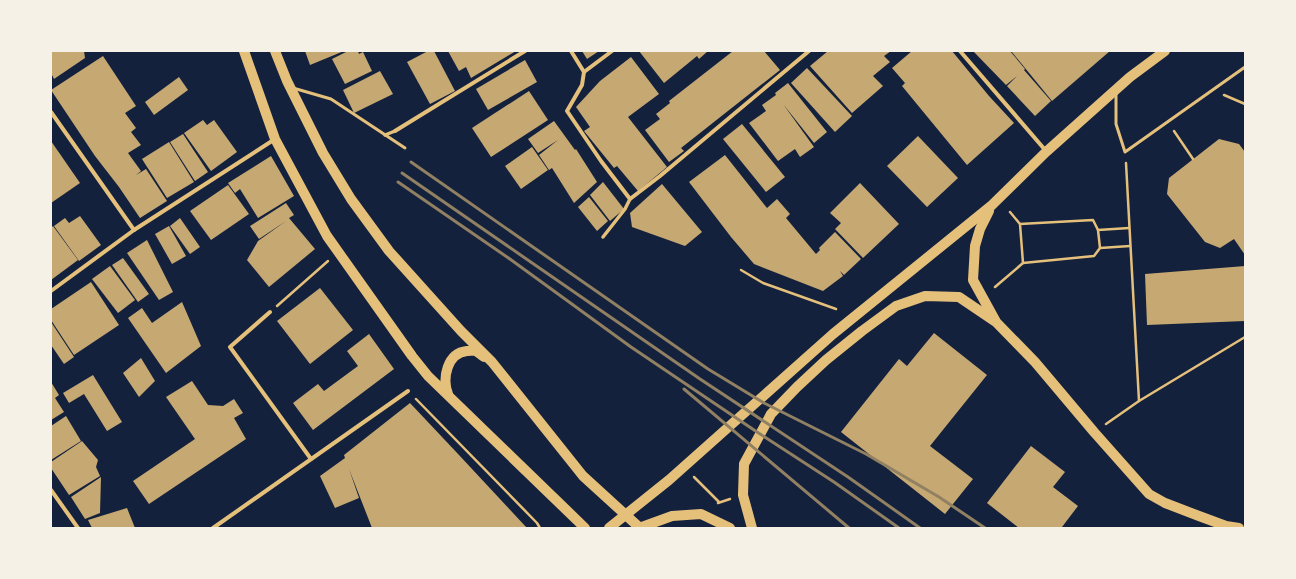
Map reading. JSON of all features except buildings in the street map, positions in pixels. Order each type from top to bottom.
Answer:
[{"type":"main road","points":[[244,51],[275,138],[327,236],[412,356],[428,376],[585,528]]},
{"type":"main road","points":[[275,51],[289,87],[323,153],[350,199],[389,251],[461,331],[492,362],[583,476],[639,528],[672,516],[701,514],[730,528]]},
{"type":"main road","points":[[609,528],[684,467],[833,334],[991,206],[1046,152],[1130,77],[1165,51]]},
{"type":"main road","points":[[991,206],[980,229],[975,246],[973,280],[996,322]]},
{"type":"main road","points":[[752,528],[742,495],[744,464],[772,414],[797,387],[826,360],[896,306],[925,296],[959,297],[996,322],[1035,362],[1149,494],[1165,503],[1226,526],[1238,528]]},
{"type":"main road","points":[[448,394],[445,385],[447,370],[450,361],[458,354],[465,351],[475,350],[492,362]]},
{"type":"street","points":[[385,135],[395,131],[525,51]]},
{"type":"street","points":[[572,51],[584,72],[582,85],[567,111],[630,199]]},
{"type":"street","points":[[584,72],[612,51]]},
{"type":"street","points":[[603,237],[625,209],[630,199],[660,176],[809,51]]},
{"type":"street","points":[[960,51],[1046,152]]},
{"type":"street","points":[[51,112],[134,230]]},
{"type":"street","points":[[51,291],[134,230],[275,138]]},
{"type":"street","points":[[270,312],[230,347],[311,459]]},
{"type":"street","points":[[213,528],[408,390]]},
{"type":"street","points":[[51,490],[78,528]]},
{"type":"lane","points":[[1116,90],[1116,124],[1125,152],[1245,67]]},
{"type":"lane","points":[[289,87],[331,99],[405,148]]},
{"type":"path","points":[[1212,90],[1245,104]]},
{"type":"path","points":[[1168,122],[1193,159]]},
{"type":"path","points":[[1125,152],[1139,401]]},
{"type":"path","points":[[1010,212],[1020,224],[1023,263]]},
{"type":"path","points":[[994,287],[1023,263],[1094,256],[1100,248],[1098,230],[1093,220],[1020,224]]},
{"type":"path","points":[[1098,230],[1129,228]]},
{"type":"path","points":[[1100,248],[1130,246]]},
{"type":"path","points":[[270,312],[338,252]]},
{"type":"path","points":[[741,270],[763,283],[836,309]]},
{"type":"path","points":[[1094,432],[1139,401],[1245,337]]},
{"type":"path","points":[[417,400],[540,528]]},
{"type":"path","points":[[684,467],[719,502]]},
{"type":"railway","points":[[411,162],[708,369],[764,403],[866,454],[939,497],[985,528]]},
{"type":"railway","points":[[402,173],[700,379],[848,477],[920,528]]},
{"type":"railway","points":[[398,182],[507,257],[631,347],[834,482],[899,528]]},
{"type":"railway","points":[[684,389],[849,528]]}]
